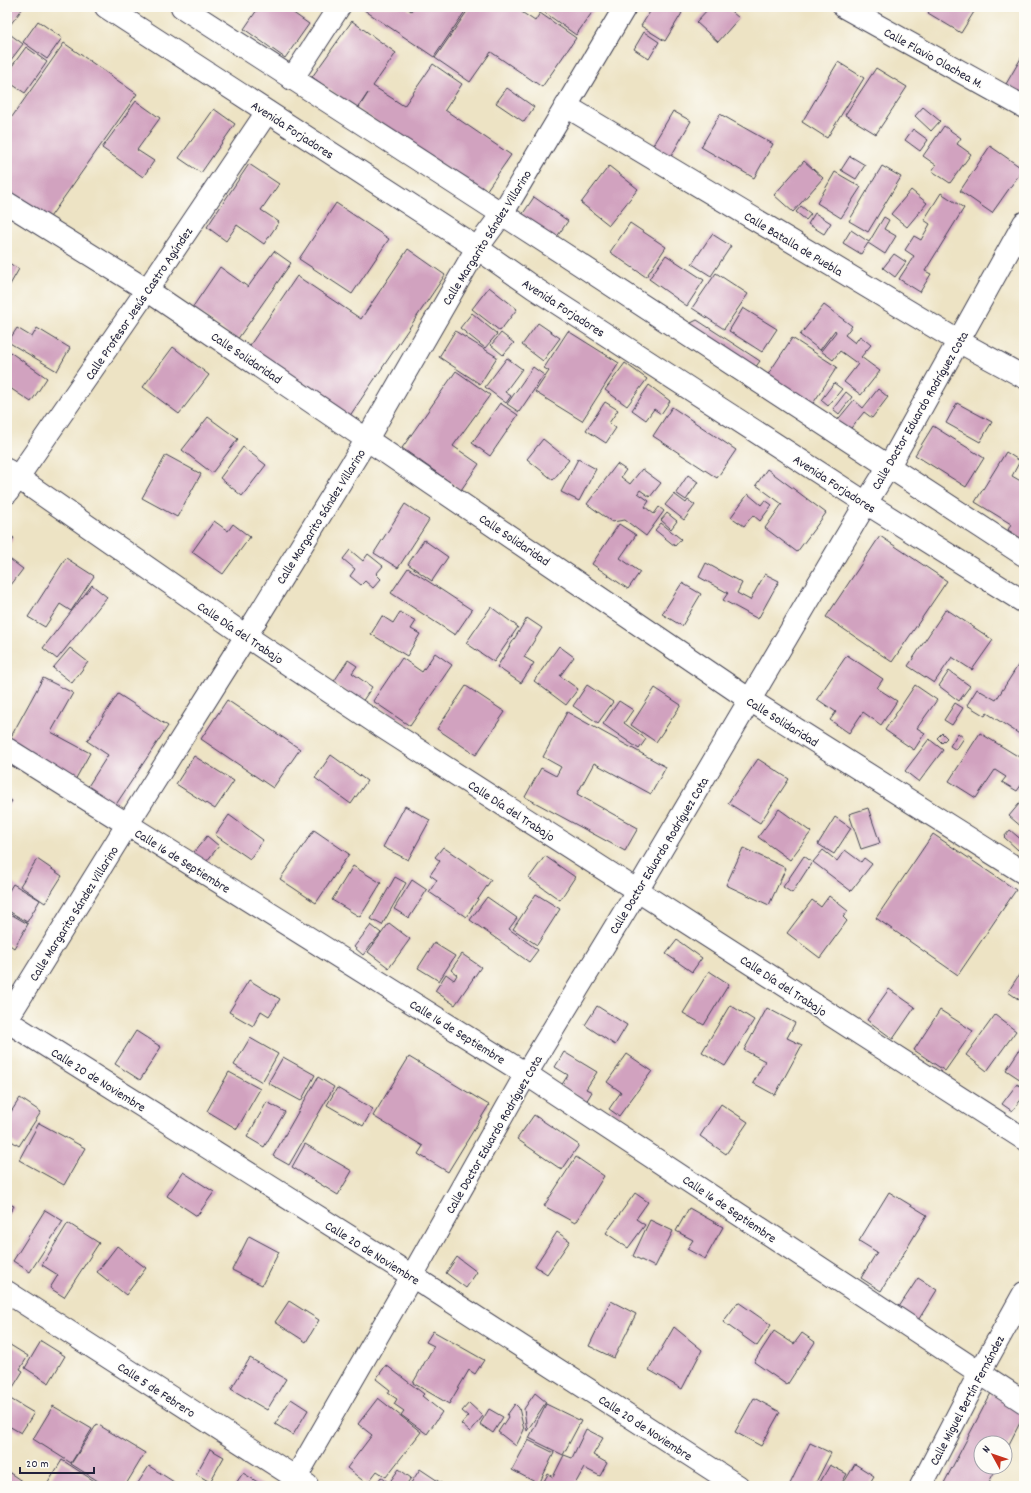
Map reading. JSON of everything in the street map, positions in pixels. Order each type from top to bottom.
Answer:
[{"type":"street","name":"Avenida Forjadores","points":[[106,7],[477,248],[534,288],[866,503],[1024,602]]},
{"type":"street","points":[[182,7],[1024,555]]},
{"type":"street","points":[[292,79],[339,7]]},
{"type":"street","name":"Calle Margarito Sández Villarino","points":[[7,1020],[367,439],[477,248],[502,214],[625,7]]},
{"type":"street","name":"Calle Flavio Olachea M.","points":[[844,7],[1024,108]]},
{"type":"street","name":"Calle Batalla de Puebla","points":[[566,106],[958,341],[1024,377]]},
{"type":"street","name":"Calle Profesor Jesús Castro Agúndez","points":[[11,480],[147,290],[267,112]]},
{"type":"street","name":"Calle Solidaridad","points":[[7,204],[147,290],[750,700],[1024,873]]},
{"type":"street","name":"Calle Doctor Eduardo Rodríguez Cota","points":[[298,1483],[412,1276],[526,1074],[637,891],[889,466],[1024,223]]},
{"type":"street","name":"Calle Día del Trabajo","points":[[11,480],[391,733],[1024,1139]]},
{"type":"street","name":"Calle 16 de Septiembre","points":[[7,749],[526,1074],[979,1374],[1024,1402]]},
{"type":"street","name":"Calle 20 de Noviembre","points":[[7,1020],[412,1276],[738,1486]]},
{"type":"street","name":"Calle 5 de Febrero","points":[[7,1292],[298,1483]]},
{"type":"street","name":"Calle Miguel Bertín Fernández","points":[[921,1486],[979,1374],[1024,1293]]},
{"type":"building","points":[[7,7],[23,8],[7,29]]},
{"type":"building","points":[[259,7],[285,7],[309,24],[285,58],[244,29]]},
{"type":"building","points":[[366,7],[406,7],[411,11],[414,7],[468,7],[434,57],[364,10]]},
{"type":"building","points":[[470,7],[514,7],[535,21],[540,13],[576,38],[542,87],[491,52],[470,82],[435,58]]},
{"type":"building","points":[[536,7],[546,7],[543,12]]},
{"type":"building","points":[[548,7],[596,7],[576,35],[544,12]]},
{"type":"building","points":[[653,7],[672,7],[682,13],[665,41],[641,26]]},
{"type":"building","points":[[710,7],[726,7],[739,18],[718,42],[696,22]]},
{"type":"building","points":[[932,7],[977,7],[961,33],[928,13]]},
{"type":"building","points":[[38,21],[62,38],[47,59],[23,42]]},
{"type":"building","points":[[352,21],[396,53],[373,86],[404,106],[433,64],[462,84],[445,110],[511,155],[484,194],[358,109],[368,93],[357,109],[312,77]]},
{"type":"building","points":[[7,32],[23,44],[7,65]]},
{"type":"building","points":[[644,32],[659,42],[649,59],[634,49]]},
{"type":"building","points":[[64,43],[137,94],[48,220],[7,191],[7,124]]},
{"type":"building","points":[[26,47],[47,62],[25,93],[7,81],[7,73]]},
{"type":"building","points":[[1024,53],[1024,95],[1006,84]]},
{"type":"building","points":[[838,62],[864,78],[827,138],[802,122]]},
{"type":"building","points":[[876,68],[907,87],[876,134],[845,115]]},
{"type":"building","points":[[507,88],[534,107],[524,122],[496,103]]},
{"type":"building","points":[[136,101],[160,118],[137,150],[154,161],[143,177],[102,148]]},
{"type":"building","points":[[923,107],[940,121],[931,131],[915,116]]},
{"type":"building","points":[[214,109],[235,124],[201,173],[179,158]]},
{"type":"building","points":[[673,111],[691,121],[669,160],[650,150]]},
{"type":"building","points":[[720,114],[773,144],[754,178],[701,147]]},
{"type":"building","points":[[944,126],[961,138],[957,144],[971,154],[950,183],[932,171],[936,165],[923,156]]},
{"type":"building","points":[[913,129],[928,140],[920,151],[905,140]]},
{"type":"building","points":[[990,146],[1023,169],[992,213],[960,191]]},
{"type":"building","points":[[850,156],[865,165],[856,179],[841,170]]},
{"type":"building","points":[[804,161],[823,178],[793,212],[774,195]]},
{"type":"building","points":[[249,164],[279,184],[261,210],[279,222],[264,244],[237,225],[226,241],[207,227]]},
{"type":"building","points":[[609,166],[638,189],[609,225],[581,203]]},
{"type":"building","points":[[882,166],[901,177],[868,232],[849,221]]},
{"type":"building","points":[[835,172],[861,187],[841,218],[817,203]]},
{"type":"building","points":[[911,190],[927,203],[907,227],[891,214]]},
{"type":"building","points":[[941,193],[964,208],[925,271],[931,274],[920,292],[899,279],[914,256],[905,250],[914,236],[921,240],[930,224],[924,220]]},
{"type":"building","points":[[534,197],[568,221],[554,241],[520,218]]},
{"type":"building","points":[[336,203],[389,239],[352,294],[299,259]]},
{"type":"building","points":[[801,206],[811,214],[806,220],[796,212]]},
{"type":"building","points":[[815,213],[831,223],[824,234],[808,224]]},
{"type":"building","points":[[884,217],[889,220],[884,229],[896,236],[885,254],[868,243],[861,254],[843,243],[851,230],[869,242]]},
{"type":"building","points":[[630,223],[666,247],[646,277],[610,252]]},
{"type":"building","points":[[712,234],[731,246],[711,276],[692,264]]},
{"type":"building","points":[[408,249],[445,275],[347,420],[246,351],[297,276],[361,319]]},
{"type":"building","points":[[274,251],[291,263],[237,340],[192,308],[220,267],[248,287]]},
{"type":"building","points":[[894,254],[906,262],[895,277],[883,268]]},
{"type":"building","points":[[666,255],[704,280],[687,306],[649,279]]},
{"type":"building","points":[[7,262],[19,269],[7,290]]},
{"type":"building","points":[[716,273],[748,294],[724,329],[692,308]]},
{"type":"building","points":[[489,287],[517,309],[500,331],[472,309]]},
{"type":"building","points":[[824,305],[852,326],[845,335],[855,343],[860,336],[871,345],[861,357],[880,371],[861,395],[844,382],[858,364],[840,351],[833,360],[821,351],[836,332],[835,330],[820,350],[800,335]]},
{"type":"building","points":[[743,308],[777,329],[762,352],[729,331]]},
{"type":"building","points":[[472,313],[497,334],[485,348],[460,328]]},
{"type":"building","points":[[697,320],[760,361],[752,372],[683,327]]},
{"type":"building","points":[[538,323],[560,338],[543,361],[522,345]]},
{"type":"building","points":[[17,328],[32,337],[37,328],[70,348],[57,371],[8,342]]},
{"type":"building","points":[[455,331],[497,357],[480,384],[439,357]]},
{"type":"building","points":[[568,331],[619,363],[582,421],[535,392],[549,371],[544,368]]},
{"type":"building","points":[[501,333],[514,343],[503,355],[491,345]]},
{"type":"building","points":[[792,338],[837,367],[812,405],[767,376]]},
{"type":"building","points":[[173,347],[209,375],[179,414],[143,387]]},
{"type":"building","points":[[7,350],[47,378],[31,402],[7,386]]},
{"type":"building","points":[[507,358],[522,369],[505,392],[511,396],[506,403],[485,387]]},
{"type":"building","points":[[625,363],[647,379],[627,406],[605,390]]},
{"type":"building","points":[[533,367],[544,375],[519,412],[507,404]]},
{"type":"building","points":[[456,371],[490,395],[453,446],[479,464],[461,490],[402,448]]},
{"type":"building","points":[[834,383],[842,389],[828,406],[821,400]]},
{"type":"building","points":[[649,385],[670,401],[661,414],[654,409],[646,420],[632,410]]},
{"type":"building","points":[[878,389],[888,397],[872,418],[864,412],[847,433],[835,423],[854,400],[863,408]]},
{"type":"building","points":[[846,392],[852,397],[839,414],[833,409]]},
{"type":"building","points":[[605,402],[618,410],[609,423],[616,428],[606,443],[586,430]]},
{"type":"building","points":[[500,403],[518,415],[490,456],[472,443]]},
{"type":"building","points":[[957,403],[992,422],[980,442],[946,423]]},
{"type":"building","points":[[672,407],[736,450],[717,478],[653,436]]},
{"type":"building","points":[[208,417],[238,439],[212,473],[182,450]]},
{"type":"building","points":[[933,426],[984,458],[966,487],[915,455]]},
{"type":"building","points":[[543,439],[569,460],[553,480],[527,459]]},
{"type":"building","points":[[243,447],[266,465],[242,496],[220,478]]},
{"type":"building","points":[[1006,452],[1020,461],[1012,476],[1024,483],[1024,540],[1008,530],[1011,524],[975,502]]},
{"type":"building","points":[[166,455],[201,474],[177,517],[142,498]]},
{"type":"building","points":[[578,459],[596,469],[579,501],[561,492]]},
{"type":"building","points":[[617,464],[626,470],[621,477],[630,484],[642,469],[661,483],[650,497],[640,490],[638,493],[649,501],[645,507],[654,514],[659,507],[664,511],[646,536],[625,520],[612,522],[587,504]]},
{"type":"building","points":[[767,469],[826,513],[797,552],[765,528],[782,504],[756,485]]},
{"type":"building","points":[[688,475],[698,482],[686,500],[676,493]]},
{"type":"building","points":[[674,494],[686,503],[688,500],[695,505],[684,520],[665,505]]},
{"type":"building","points":[[748,494],[761,505],[765,500],[772,505],[760,521],[753,515],[744,526],[731,517]]},
{"type":"building","points":[[405,504],[429,520],[398,568],[374,553]]},
{"type":"building","points":[[667,513],[677,521],[671,529],[661,520]]},
{"type":"building","points":[[214,521],[228,531],[233,524],[250,537],[223,574],[192,552]]},
{"type":"building","points":[[661,523],[681,539],[675,546],[655,530]]},
{"type":"building","points":[[619,524],[636,535],[620,558],[640,572],[628,589],[592,564]]},
{"type":"building","points":[[7,533],[14,538],[7,547]]},
{"type":"building","points":[[880,536],[947,581],[892,662],[826,617]]},
{"type":"building","points":[[424,540],[448,557],[432,581],[408,564]]},
{"type":"building","points":[[350,550],[363,561],[368,554],[383,566],[376,574],[381,579],[373,588],[365,581],[361,585],[350,576],[355,569],[343,559]]},
{"type":"building","points":[[7,557],[23,569],[11,585],[7,583]]},
{"type":"building","points":[[66,558],[94,576],[71,611],[60,604],[45,627],[28,617]]},
{"type":"building","points":[[706,563],[742,583],[737,593],[750,600],[765,574],[779,581],[758,619],[723,600],[728,593],[699,577]]},
{"type":"building","points":[[408,568],[472,610],[455,635],[391,593]]},
{"type":"building","points":[[682,583],[701,594],[682,626],[662,614]]},
{"type":"building","points":[[92,585],[107,597],[57,659],[43,648]]},
{"type":"building","points":[[491,607],[518,627],[494,662],[466,643]]},
{"type":"building","points":[[946,609],[993,640],[972,670],[952,657],[934,683],[908,666]]},
{"type":"building","points":[[400,612],[416,621],[411,629],[420,634],[407,656],[371,634],[382,616],[393,623]]},
{"type":"building","points":[[527,618],[542,628],[524,657],[534,663],[521,683],[497,667]]},
{"type":"building","points":[[559,646],[574,657],[560,676],[578,689],[566,705],[534,681]]},
{"type":"building","points":[[70,648],[88,662],[72,683],[53,668]]},
{"type":"building","points":[[435,653],[452,665],[410,726],[373,701],[402,658],[422,672]]},
{"type":"building","points":[[847,655],[883,679],[877,688],[897,701],[881,725],[863,712],[849,733],[830,720],[836,712],[817,699]]},
{"type":"building","points":[[1024,656],[1024,737],[987,713],[985,716],[967,705],[977,689],[996,700]]},
{"type":"building","points":[[348,660],[357,666],[352,673],[372,687],[362,702],[333,683]]},
{"type":"building","points":[[949,671],[970,686],[959,701],[939,686]]},
{"type":"building","points":[[43,678],[73,693],[51,732],[90,753],[74,782],[7,744]]},
{"type":"building","points":[[587,685],[613,702],[598,723],[573,706]]},
{"type":"building","points":[[915,685],[937,700],[917,728],[925,733],[914,750],[885,730]]},
{"type":"building","points":[[466,686],[505,712],[476,755],[437,729]]},
{"type":"building","points":[[655,688],[681,705],[656,742],[631,725]]},
{"type":"building","points":[[118,694],[168,726],[113,809],[85,791],[108,755],[87,741]]},
{"type":"building","points":[[227,700],[300,749],[273,788],[201,739]]},
{"type":"building","points":[[619,701],[633,710],[624,723],[646,739],[639,749],[603,724]]},
{"type":"building","points":[[955,703],[963,708],[952,725],[944,720]]},
{"type":"building","points":[[567,712],[666,767],[651,794],[594,763],[577,794],[638,828],[625,851],[525,797],[541,768],[556,776],[561,767],[543,757]]},
{"type":"building","points":[[942,733],[947,738],[942,743],[937,738]]},
{"type":"building","points":[[958,733],[964,738],[956,750],[950,746]]},
{"type":"building","points":[[980,733],[1024,760],[1024,781],[1017,791],[1002,782],[1006,777],[995,770],[976,798],[949,781]]},
{"type":"building","points":[[929,739],[943,750],[919,782],[905,771]]},
{"type":"building","points":[[331,755],[367,781],[351,804],[315,778]]},
{"type":"building","points":[[194,756],[234,781],[215,809],[176,784]]},
{"type":"building","points":[[758,759],[789,779],[760,823],[728,803]]},
{"type":"building","points":[[7,797],[12,801],[7,808]]},
{"type":"building","points":[[1024,798],[1024,829],[1009,816]]},
{"type":"building","points":[[405,806],[430,820],[408,860],[383,847]]},
{"type":"building","points":[[868,808],[880,843],[861,849],[849,814]]},
{"type":"building","points":[[779,809],[811,832],[790,860],[758,837]]},
{"type":"building","points":[[229,815],[263,840],[250,859],[215,835]]},
{"type":"building","points":[[835,817],[851,828],[834,854],[818,844]]},
{"type":"building","points":[[314,830],[349,854],[316,903],[280,879]]},
{"type":"building","points":[[1010,830],[1024,842],[1018,850],[1004,837]]},
{"type":"building","points":[[933,834],[1016,890],[958,975],[876,918]]},
{"type":"building","points":[[207,836],[219,846],[202,867],[190,857]]},
{"type":"building","points":[[443,847],[491,880],[466,917],[429,892],[437,880],[430,875],[440,861],[435,857]]},
{"type":"building","points":[[743,848],[786,868],[769,905],[726,885]]},
{"type":"building","points":[[823,850],[837,861],[845,850],[861,862],[864,858],[872,864],[851,891],[813,862]]},
{"type":"building","points":[[545,856],[575,877],[560,900],[529,878]]},
{"type":"building","points":[[804,856],[812,862],[792,893],[783,887]]},
{"type":"building","points":[[37,859],[62,876],[45,903],[20,886]]},
{"type":"building","points":[[353,866],[381,883],[360,917],[332,900]]},
{"type":"building","points":[[395,877],[406,883],[382,925],[371,919]]},
{"type":"building","points":[[412,880],[427,890],[409,918],[394,909]]},
{"type":"building","points":[[13,884],[40,900],[27,922],[7,910],[7,894]]},
{"type":"building","points":[[536,894],[560,909],[537,945],[513,929]]},
{"type":"building","points":[[829,896],[848,911],[843,917],[847,921],[820,958],[787,933],[812,900],[821,907]]},
{"type":"building","points":[[487,897],[517,918],[509,929],[538,950],[529,962],[470,920]]},
{"type":"building","points":[[7,912],[28,924],[14,948],[7,943]]},
{"type":"building","points":[[389,923],[410,939],[389,968],[368,952]]},
{"type":"building","points":[[371,925],[381,933],[363,955],[354,947]]},
{"type":"building","points":[[677,940],[702,958],[692,972],[666,954]]},
{"type":"building","points":[[434,943],[455,956],[439,981],[418,968]]},
{"type":"building","points":[[462,954],[481,967],[455,1005],[435,991],[446,974],[454,980],[457,975],[451,970]]},
{"type":"building","points":[[1024,967],[1024,1003],[1008,992]]},
{"type":"building","points":[[709,971],[729,984],[704,1025],[683,1013]]},
{"type":"building","points":[[249,980],[280,999],[269,1016],[261,1011],[253,1026],[229,1012]]},
{"type":"building","points":[[889,989],[915,1007],[893,1039],[867,1020]]},
{"type":"building","points":[[730,1005],[754,1020],[725,1066],[702,1052]]},
{"type":"building","points":[[597,1006],[627,1025],[615,1045],[585,1025]]},
{"type":"building","points":[[767,1008],[795,1023],[787,1038],[802,1045],[775,1095],[753,1083],[765,1061],[744,1050]]},
{"type":"building","points":[[940,1010],[973,1031],[945,1071],[914,1050]]},
{"type":"building","points":[[995,1015],[1016,1031],[987,1071],[966,1055]]},
{"type":"building","points":[[136,1031],[161,1047],[140,1080],[115,1064]]},
{"type":"building","points":[[250,1038],[278,1054],[262,1082],[234,1065]]},
{"type":"building","points":[[1024,1043],[1024,1082],[1006,1070]]},
{"type":"building","points":[[564,1052],[597,1072],[586,1089],[592,1092],[586,1102],[561,1086],[568,1075],[555,1067]]},
{"type":"building","points":[[627,1054],[652,1071],[619,1116],[609,1109],[621,1092],[607,1082]]},
{"type":"building","points":[[283,1057],[315,1075],[301,1101],[268,1083]]},
{"type":"building","points":[[409,1057],[489,1105],[448,1172],[418,1154],[423,1146],[373,1116]]},
{"type":"building","points":[[229,1072],[260,1089],[237,1129],[207,1111]]},
{"type":"building","points":[[318,1077],[334,1087],[289,1165],[273,1156]]},
{"type":"building","points":[[1017,1084],[1024,1088],[1024,1096],[1012,1111],[1002,1104]]},
{"type":"building","points":[[337,1088],[373,1109],[363,1126],[327,1105]]},
{"type":"building","points":[[20,1098],[41,1112],[19,1146],[7,1138],[7,1118]]},
{"type":"building","points":[[267,1102],[285,1112],[264,1147],[247,1137]]},
{"type":"building","points":[[721,1104],[748,1122],[726,1154],[700,1136]]},
{"type":"building","points":[[534,1115],[579,1145],[562,1170],[517,1139]]},
{"type":"building","points":[[39,1123],[85,1148],[64,1185],[19,1160]]},
{"type":"building","points":[[305,1144],[352,1171],[338,1195],[292,1167]]},
{"type":"building","points":[[576,1157],[604,1176],[575,1223],[544,1206]]},
{"type":"building","points":[[183,1172],[214,1192],[197,1216],[167,1196]]},
{"type":"building","points":[[889,1192],[927,1215],[881,1291],[861,1278],[877,1252],[859,1241]]},
{"type":"building","points":[[635,1193],[648,1202],[636,1219],[645,1225],[628,1248],[606,1233]]},
{"type":"building","points":[[7,1203],[14,1206],[7,1217]]},
{"type":"building","points":[[689,1208],[723,1227],[705,1259],[687,1249],[693,1240],[676,1231]]},
{"type":"building","points":[[45,1210],[63,1221],[30,1272],[13,1261]]},
{"type":"building","points":[[650,1220],[673,1231],[655,1267],[633,1256]]},
{"type":"building","points":[[68,1223],[99,1243],[64,1297],[50,1288],[58,1275],[42,1265]]},
{"type":"building","points":[[557,1232],[570,1241],[547,1274],[535,1266]]},
{"type":"building","points":[[249,1236],[279,1252],[262,1285],[232,1270]]},
{"type":"building","points":[[117,1246],[146,1268],[126,1295],[97,1272]]},
{"type":"building","points":[[457,1257],[477,1272],[466,1288],[446,1273]]},
{"type":"building","points":[[918,1278],[937,1290],[917,1322],[897,1310]]},
{"type":"building","points":[[289,1301],[319,1320],[306,1342],[275,1322]]},
{"type":"building","points":[[611,1301],[636,1314],[614,1358],[589,1346]]},
{"type":"building","points":[[738,1302],[771,1325],[757,1346],[723,1322]]},
{"type":"building","points":[[674,1327],[702,1350],[682,1389],[649,1370]]},
{"type":"building","points":[[433,1331],[484,1360],[475,1374],[469,1370],[449,1404],[413,1383],[434,1346],[426,1342]]},
{"type":"building","points":[[774,1331],[794,1344],[802,1333],[815,1342],[787,1385],[754,1362]]},
{"type":"building","points":[[41,1341],[65,1356],[49,1383],[25,1368]]},
{"type":"building","points":[[7,1343],[28,1356],[20,1369],[23,1371],[7,1397]]},
{"type":"building","points":[[250,1358],[286,1379],[267,1410],[231,1389]]},
{"type":"building","points":[[386,1365],[424,1394],[422,1396],[442,1412],[427,1434],[401,1415],[404,1411],[394,1404],[397,1399],[388,1393],[390,1390],[376,1379]]},
{"type":"building","points":[[535,1393],[546,1402],[527,1431],[524,1409]]},
{"type":"building","points":[[991,1393],[1024,1412],[1024,1415],[1013,1436],[1013,1435],[973,1435],[973,1475],[993,1475],[987,1486],[949,1486],[944,1483]]},
{"type":"building","points":[[7,1397],[34,1413],[21,1433],[7,1425]]},
{"type":"building","points":[[378,1398],[421,1432],[386,1477],[377,1471],[367,1484],[347,1468],[372,1435],[358,1424]]},
{"type":"building","points":[[754,1398],[780,1412],[761,1446],[735,1432]]},
{"type":"building","points":[[291,1399],[308,1410],[293,1435],[275,1424]]},
{"type":"building","points":[[469,1403],[483,1416],[470,1432],[461,1424],[468,1416],[462,1411]]},
{"type":"building","points":[[515,1404],[519,1408],[524,1430],[516,1446],[498,1432]]},
{"type":"building","points":[[546,1404],[581,1421],[563,1455],[529,1438]]},
{"type":"building","points":[[53,1406],[92,1429],[71,1463],[33,1439]]},
{"type":"building","points":[[489,1409],[503,1417],[493,1433],[480,1424]]},
{"type":"building","points":[[97,1424],[145,1453],[125,1486],[106,1486],[71,1464]]},
{"type":"building","points":[[586,1429],[603,1438],[593,1455],[607,1463],[600,1476],[584,1468],[574,1486],[549,1486],[543,1483],[548,1474],[553,1477],[564,1455],[572,1458]]},
{"type":"building","points":[[528,1440],[554,1453],[539,1484],[512,1470]]},
{"type":"building","points":[[810,1443],[831,1453],[814,1486],[789,1486]]},
{"type":"building","points":[[210,1449],[224,1457],[210,1482],[196,1474]]},
{"type":"building","points":[[62,1460],[102,1486],[46,1486]]},
{"type":"building","points":[[855,1464],[874,1476],[868,1486],[842,1486]]},
{"type":"building","points":[[830,1465],[847,1474],[840,1486],[818,1486]]},
{"type":"building","points":[[149,1466],[174,1482],[171,1486],[136,1486]]},
{"type":"building","points":[[399,1469],[411,1478],[405,1486],[375,1486],[381,1477],[389,1483]]},
{"type":"building","points":[[420,1469],[444,1485],[409,1486]]},
{"type":"building","points":[[7,1471],[29,1486],[7,1486]]},
{"type":"building","points":[[243,1473],[264,1486],[234,1486]]}]
